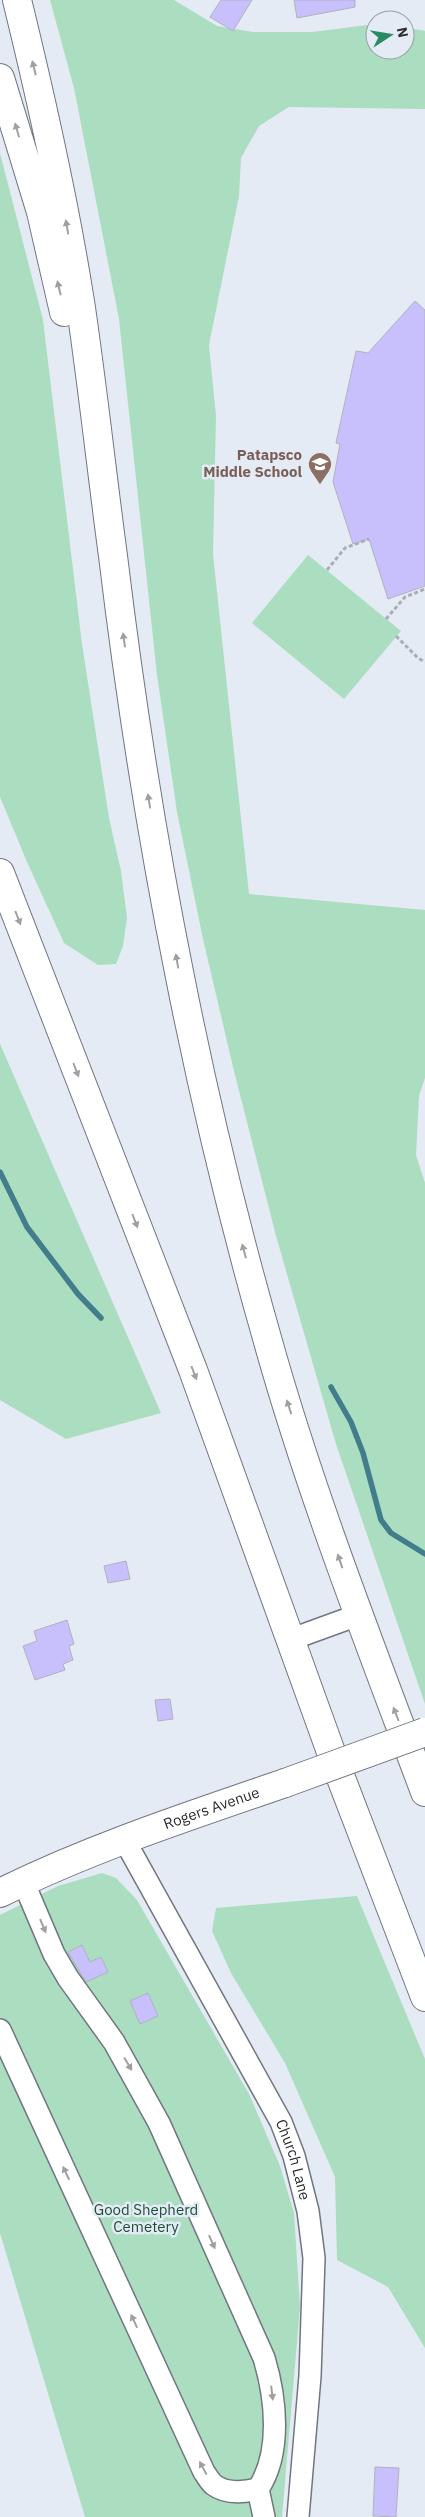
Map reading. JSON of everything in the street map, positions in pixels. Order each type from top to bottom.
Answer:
[{"type":"main road","points":[[17,0],[44,110],[63,205],[92,383],[134,712],[180,977],[219,1154],[267,1339],[358,1615],[425,1792]]},
{"type":"main road","points":[[0,78],[41,212],[67,323],[113,558]]},
{"type":"main road","points":[[0,873],[189,1360],[379,1880],[425,1997]]},
{"type":"main road","name":"Rogers Avenue","points":[[12,1887],[125,1841],[425,1732]]},
{"type":"street","points":[[292,1639],[358,1615]]},
{"type":"street","name":"Church Lane","points":[[125,1841],[277,2115],[294,2156],[308,2211],[314,2258],[314,2304],[298,2517]]},
{"type":"street","points":[[0,2030],[204,2472],[214,2485],[227,2490],[242,2493],[258,2489],[265,2478],[271,2457],[273,2431],[274,2407],[271,2381],[264,2358],[159,2123],[114,2042],[68,1978],[12,1887]]},
{"type":"street","points":[[258,2489],[264,2517]]},
{"type":"path","points":[[327,570],[344,548],[369,539]]},
{"type":"path","points":[[386,619],[405,597],[425,589]]},
{"type":"path","points":[[396,636],[418,658],[425,662]]},
{"type":"green space","points":[[50,0],[174,0],[217,26],[253,32],[312,32],[365,25],[365,60],[415,60],[415,29],[425,31],[425,109],[289,107],[259,126],[241,158],[239,196],[209,345],[216,416],[213,554],[249,894],[425,910],[425,1078],[419,1096],[416,1155],[425,1183],[425,1704],[336,1444],[276,1236],[203,939],[177,812],[157,675],[119,319],[74,88]]},
{"type":"green space","points":[[0,153],[43,320],[82,644],[109,818],[121,871],[127,918],[123,946],[116,964],[98,965],[64,943],[0,797]]},
{"type":"green space","points":[[308,555],[401,631],[344,699],[252,623]]},
{"type":"green space","points":[[0,1044],[161,1413],[66,1439],[0,1400]]},
{"type":"green space","name":"Good Shepherd Cemetery","points":[[102,1873],[116,1878],[137,1900],[249,2094],[280,2166],[294,2213],[300,2307],[282,2517],[85,2517],[0,2233],[0,1915],[58,1886]]},
{"type":"green space","points":[[357,1896],[425,2059],[425,2348],[388,2287],[337,2260],[335,2177],[285,2063],[231,1973],[212,1931],[216,1908]]},
{"type":"building","points":[[221,0],[252,0],[233,31],[210,17]]},
{"type":"building","points":[[294,0],[355,0],[355,7],[297,18]]},
{"type":"building","points":[[415,301],[425,310],[425,586],[388,599],[369,539],[353,544],[333,482],[340,444],[336,443],[356,351],[368,353]]},
{"type":"building","points":[[126,1561],[130,1579],[108,1583],[104,1566]]},
{"type":"building","points":[[67,1620],[74,1644],[69,1646],[73,1660],[63,1664],[65,1670],[35,1680],[23,1646],[37,1641],[34,1631]]},
{"type":"building","points":[[170,1699],[173,1719],[158,1721],[155,1700]]},
{"type":"building","points":[[82,1945],[90,1962],[101,1957],[108,1972],[86,1982],[68,1952]]},
{"type":"building","points":[[148,1993],[158,2016],[140,2024],[130,2001]]},
{"type":"building","points":[[375,2467],[399,2468],[396,2517],[373,2516]]},
{"type":"waterway","points":[[0,1172],[27,1227],[78,1294],[101,1318]]},
{"type":"waterway","points":[[331,1387],[351,1422],[363,1453],[381,1520],[391,1533],[425,1554]]},
{"type":"place","name":"Patapsco Middle School","points":[[320,485]]}]
